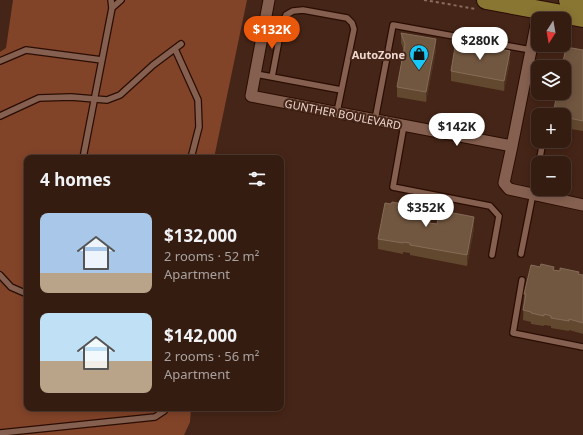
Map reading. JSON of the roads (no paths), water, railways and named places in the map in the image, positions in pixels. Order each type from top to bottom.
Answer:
[{"type":"main road","points":[[486,0],[583,18]]},
{"type":"main road","points":[[568,0],[583,3]]},
{"type":"street","name":"GUNTHER BOULEVARD","points":[[269,0],[252,96],[512,146]]},
{"type":"street","points":[[531,50],[504,183],[508,189],[531,195]]},
{"type":"street","points":[[538,196],[583,205]]},
{"type":"lane","points":[[84,155],[112,8],[111,0]]},
{"type":"lane","points":[[112,8],[120,0]]},
{"type":"lane","points":[[272,77],[282,24],[286,15],[293,11],[303,10],[347,18],[352,23],[354,29],[337,112]]},
{"type":"lane","points":[[375,120],[393,25],[531,50]]},
{"type":"lane","points":[[0,116],[39,98],[71,97],[107,100],[120,96],[153,65],[181,44]]},
{"type":"lane","points":[[175,49],[198,100],[199,127],[192,155]]},
{"type":"lane","points":[[0,61],[26,50],[102,60]]},
{"type":"lane","points":[[256,74],[341,90]]},
{"type":"lane","points":[[404,125],[393,187],[490,206],[499,216],[492,255]]},
{"type":"lane","points":[[521,254],[533,196]]},
{"type":"lane","points":[[0,275],[11,287],[24,293]]},
{"type":"lane","points":[[522,280],[512,333],[583,347]]},
{"type":"lane","points":[[0,432],[154,417],[164,411]]},
{"type":"place","name":"AutoZone","points":[[419,71]]}]
